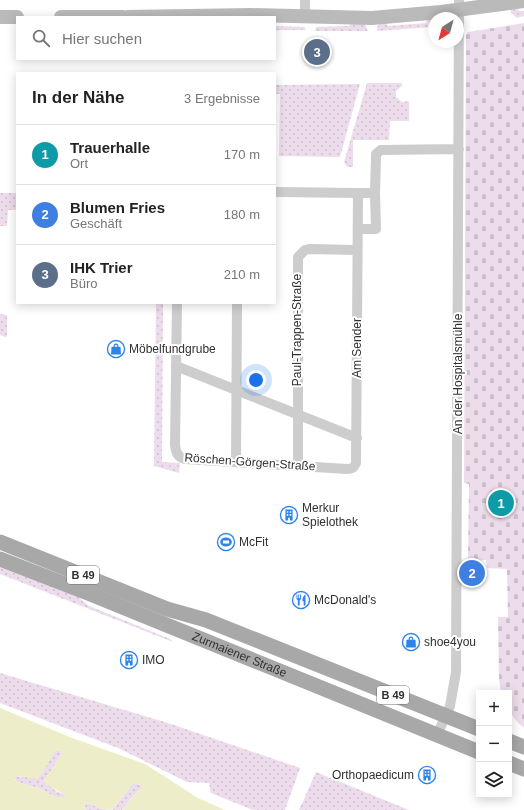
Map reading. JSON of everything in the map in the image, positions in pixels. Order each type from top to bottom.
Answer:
[{"type":"main road","points":[[276,16],[372,18],[413,15],[459,5],[524,1]]},
{"type":"main road","points":[[0,18],[16,18]]},
{"type":"main road","name":"Zurmaiener Straße","points":[[0,542],[166,609],[206,620],[476,728]]},
{"type":"main road","name":"Zurmaiener Straße","points":[[0,559],[476,751]]},
{"type":"main road","points":[[512,742],[524,747]]},
{"type":"main road","points":[[512,764],[524,769]]},
{"type":"street","points":[[305,0],[305,16]]},
{"type":"street","name":"An der Hospitalsmühle","points":[[437,735],[450,706],[456,672],[459,5]]},
{"type":"street","points":[[358,229],[376,229],[376,154],[381,150],[459,149]]},
{"type":"street","points":[[276,192],[375,193]]},
{"type":"street","name":"Am Sender","points":[[355,466],[357,438],[358,193]]},
{"type":"street","name":"Paul-Trappen-Straße","points":[[298,465],[298,257],[305,250],[309,249],[357,250]]},
{"type":"street","name":"Röschen-Görgen-Straße","points":[[177,304],[175,445],[178,455],[185,459],[347,469],[355,466]]},
{"type":"street","points":[[236,462],[237,304]]},
{"type":"street","points":[[176,366],[357,438]]},
{"type":"green space","points":[[515,8],[520,11],[524,11],[524,16],[517,18],[511,13],[510,9]]},
{"type":"green space","points":[[428,19],[428,27],[377,31],[377,27],[381,22],[385,22],[388,26],[426,23]]},
{"type":"green space","points":[[351,23],[365,24],[368,31],[315,31],[316,27],[349,26]]},
{"type":"green space","points":[[524,23],[524,728],[512,714],[512,690],[501,690],[499,680],[498,617],[508,617],[507,569],[487,568],[486,560],[468,561],[469,484],[464,483],[466,35],[468,32]]},
{"type":"green space","points":[[276,26],[305,27],[305,30],[276,30]]},
{"type":"green space","points":[[367,83],[402,83],[402,86],[396,91],[396,97],[402,102],[409,101],[409,121],[390,121],[389,140],[353,140],[353,167],[347,167],[344,162]]},
{"type":"green space","points":[[360,84],[340,157],[279,156],[280,94],[276,94],[276,85]]},
{"type":"green space","points":[[0,193],[16,193],[16,210],[8,210],[7,226],[0,226]]},
{"type":"green space","points":[[156,304],[163,304],[162,462],[180,463],[179,473],[154,466]]},
{"type":"green space","points":[[0,314],[7,315],[7,336],[5,337],[0,335]]},
{"type":"green space","points":[[0,564],[76,595],[89,606],[170,639],[173,642],[0,574]]},
{"type":"green space","points":[[0,673],[168,723],[300,768],[285,810],[253,810],[211,793],[209,783],[187,782],[118,748],[0,703]]},
{"type":"green space","points":[[61,750],[62,754],[44,781],[56,791],[64,794],[65,797],[55,797],[38,788],[17,782],[14,778],[16,776],[21,777],[55,751]]},
{"type":"green space","points":[[316,772],[409,810],[299,810]]},
{"type":"green space","points":[[133,783],[141,785],[141,789],[122,810],[112,810]]},
{"type":"green space","points":[[87,803],[107,810],[86,810],[84,807]]},
{"type":"shaded area","points":[[0,708],[72,738],[145,764],[198,798],[225,810],[122,810],[141,789],[141,785],[133,783],[112,810],[102,809],[87,803],[84,807],[86,810],[0,810]],"holes":[[[61,750],[62,754],[44,781],[47,785],[64,794],[65,797],[55,797],[38,788],[17,782],[14,779],[16,776],[37,779],[41,775],[55,751]]]},
{"type":"place","name":"IHK Trier","points":[[317,52]]},
{"type":"place","name":"Möbelfundgrube","points":[[116,349]]},
{"type":"place","name":"Trauerhalle","points":[[501,503]]},
{"type":"place","name":"Merkur Spielothek","points":[[289,515]]},
{"type":"place","name":"McFit","points":[[226,542]]},
{"type":"place","name":"Blumen Fries","points":[[472,573]]},
{"type":"place","name":"McDonald's","points":[[301,600]]},
{"type":"place","name":"shoe4you","points":[[411,642]]},
{"type":"place","name":"IMO","points":[[129,660]]},
{"type":"place","name":"Orthopaedicum","points":[[427,775]]}]
